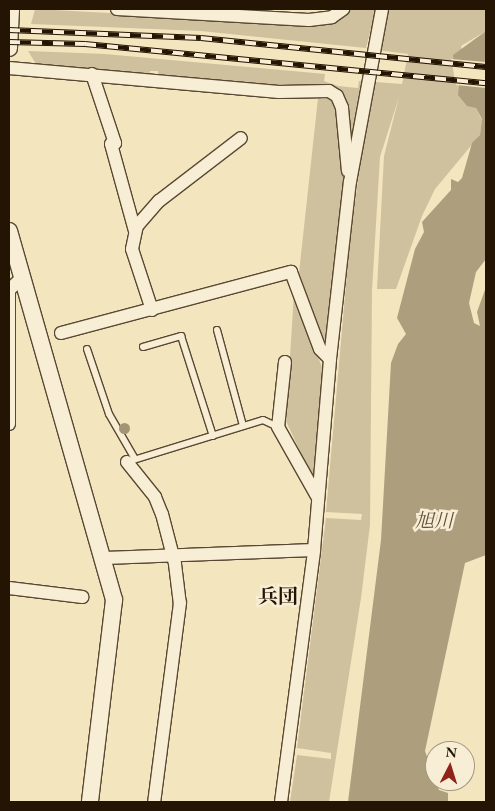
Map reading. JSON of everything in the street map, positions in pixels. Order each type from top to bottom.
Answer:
[{"type":"street","points":[[9,48],[11,9]]},
{"type":"street","points":[[117,9],[309,20],[332,17],[343,9]]},
{"type":"street","points":[[281,802],[314,550],[330,359],[350,182],[382,9]]},
{"type":"street","points":[[9,68],[279,92],[334,93],[342,108],[350,182]]},
{"type":"street","points":[[92,74],[115,143],[111,144],[135,231],[132,250],[152,310]]},
{"type":"street","points":[[135,231],[159,201],[241,138]]},
{"type":"street","points":[[9,231],[105,558],[114,600],[90,802]]},
{"type":"street","points":[[61,333],[291,272],[320,349],[330,359]]},
{"type":"street","points":[[9,424],[9,290],[22,278]]},
{"type":"street","points":[[285,362],[278,427],[318,498]]},
{"type":"street","points":[[131,461],[155,497],[172,554],[180,602],[154,802]]},
{"type":"street","points":[[105,558],[314,550]]},
{"type":"street","points":[[9,588],[82,597]]},
{"type":"lane","points":[[216,330],[243,426]]},
{"type":"lane","points":[[143,347],[181,336],[213,436]]},
{"type":"lane","points":[[87,349],[109,414],[131,461],[263,420],[278,427]]},
{"type":"shaded area","points":[[35,9],[312,24],[347,9],[376,9],[366,48],[201,31],[31,24]]},
{"type":"shaded area","points":[[387,9],[486,9],[486,31],[461,46],[476,108],[482,120],[480,135],[435,189],[422,216],[396,289],[377,289],[384,156],[399,97],[380,157],[372,291],[370,525],[361,598],[329,802],[290,802],[297,755],[331,759],[331,753],[297,748],[326,518],[361,520],[362,514],[326,512],[350,239],[369,100],[375,82],[402,84],[408,54],[377,50]]},
{"type":"shaded area","points":[[28,51],[105,54],[325,74],[324,81],[338,86],[358,88],[359,81],[364,82],[349,165],[343,96],[325,87],[248,84],[158,74],[158,71],[150,71],[149,74],[36,64]]},
{"type":"shaded area","points":[[325,94],[335,100],[346,186],[327,343],[324,345],[299,273],[318,98],[324,99]]},
{"type":"shaded area","points":[[294,293],[323,370],[314,482],[286,421]]},
{"type":"water","name":"旭川","points":[[486,31],[486,259],[476,272],[469,303],[474,323],[480,326],[477,312],[486,287],[486,555],[465,563],[427,741],[425,741],[425,791],[448,793],[448,802],[348,802],[381,540],[391,363],[398,344],[406,334],[397,318],[415,249],[424,232],[422,222],[451,190],[451,179],[458,182],[462,178],[472,143],[480,135],[482,119],[476,108],[467,106],[458,95],[460,76],[454,69],[453,55]]},
{"type":"pier","points":[[451,59],[486,62],[486,88],[456,85]]},
{"type":"railway","points":[[9,30],[201,38],[486,67]]},
{"type":"railway","points":[[9,42],[85,44],[486,83]]},
{"type":"district","name":"兵団","points":[[278,596]]}]
